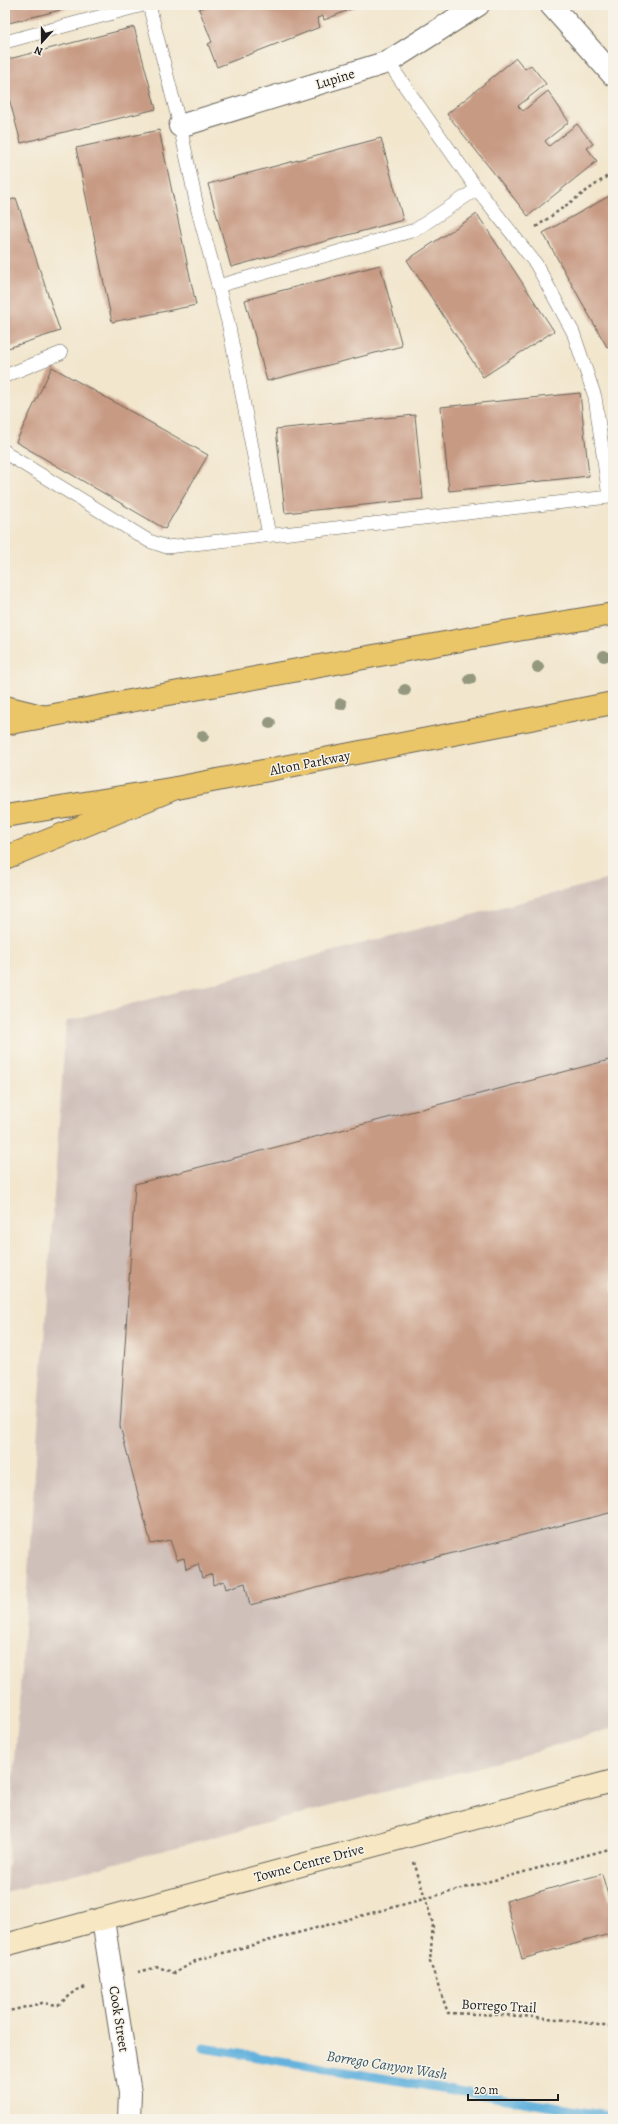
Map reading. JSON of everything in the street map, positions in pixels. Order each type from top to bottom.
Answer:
[{"type":"main road","points":[[5,724],[483,636],[613,614]]},
{"type":"main road","name":"Alton Parkway","points":[[5,816],[176,788],[613,703]]},
{"type":"main road","points":[[5,707],[45,717]]},
{"type":"main road","points":[[5,858],[176,788]]},
{"type":"street","name":"Lupine","points":[[180,126],[388,62],[478,5]]},
{"type":"street","points":[[551,5],[613,75]]},
{"type":"street","name":"Towne Centre Drive","points":[[5,1945],[103,1920],[613,1781]]},
{"type":"street","name":"Cook Street","points":[[103,1920],[130,2093],[129,2119]]},
{"type":"lane","points":[[5,42],[143,5]]},
{"type":"lane","points":[[149,5],[180,126],[198,211],[228,322],[269,535]]},
{"type":"lane","points":[[5,451],[7,454],[149,541],[168,547],[609,497],[595,397],[573,332],[536,264],[477,189],[388,62]]},
{"type":"lane","points":[[218,286],[415,230],[477,189]]},
{"type":"lane","points":[[5,376],[61,354]]},
{"type":"path","points":[[518,241],[613,172]]},
{"type":"path","name":"Borrego Trail","points":[[408,1836],[433,1924],[430,1962],[448,2014],[509,2015],[580,2021],[613,2028]]},
{"type":"path","points":[[158,1967],[175,1973],[197,1960],[613,1848]]},
{"type":"path","points":[[5,2012],[42,2003],[58,2005],[77,1990]]},
{"type":"shaded area","points":[[613,878],[613,1728],[513,1758],[6,1892],[66,1021]]},
{"type":"building","points":[[5,5],[76,5],[76,6],[5,24]]},
{"type":"building","points":[[208,5],[361,5],[324,20],[323,16],[317,18],[320,27],[217,67],[208,44],[212,42],[199,9]]},
{"type":"building","points":[[134,27],[156,109],[21,143],[5,83],[5,60]]},
{"type":"building","points":[[516,58],[525,69],[531,65],[546,84],[518,106],[523,111],[548,91],[569,122],[545,141],[549,146],[577,124],[593,144],[587,148],[597,161],[528,216],[447,114]]},
{"type":"building","points":[[159,130],[196,305],[112,322],[76,148]]},
{"type":"building","points":[[381,138],[403,220],[231,267],[208,184]]},
{"type":"building","points":[[613,194],[613,344],[607,347],[543,233]]},
{"type":"building","points":[[16,198],[60,331],[5,349],[5,202]]},
{"type":"building","points":[[477,214],[554,331],[483,377],[407,260]]},
{"type":"building","points":[[380,265],[402,346],[267,381],[245,300]]},
{"type":"building","points":[[52,367],[208,455],[165,529],[16,442]]},
{"type":"building","points":[[580,393],[589,476],[449,491],[441,407]]},
{"type":"building","points":[[415,415],[423,499],[285,513],[276,429]]},
{"type":"building","points":[[613,1059],[613,1512],[250,1605],[245,1583],[226,1589],[224,1581],[213,1585],[212,1574],[202,1578],[198,1564],[186,1569],[184,1558],[177,1560],[170,1540],[151,1544],[120,1426],[135,1184]]},
{"type":"building","points":[[602,1874],[613,1913],[613,1933],[522,1959],[506,1901]]},
{"type":"waterway","name":"Borrego Canyon Wash","points":[[204,2048],[613,2117]]}]
